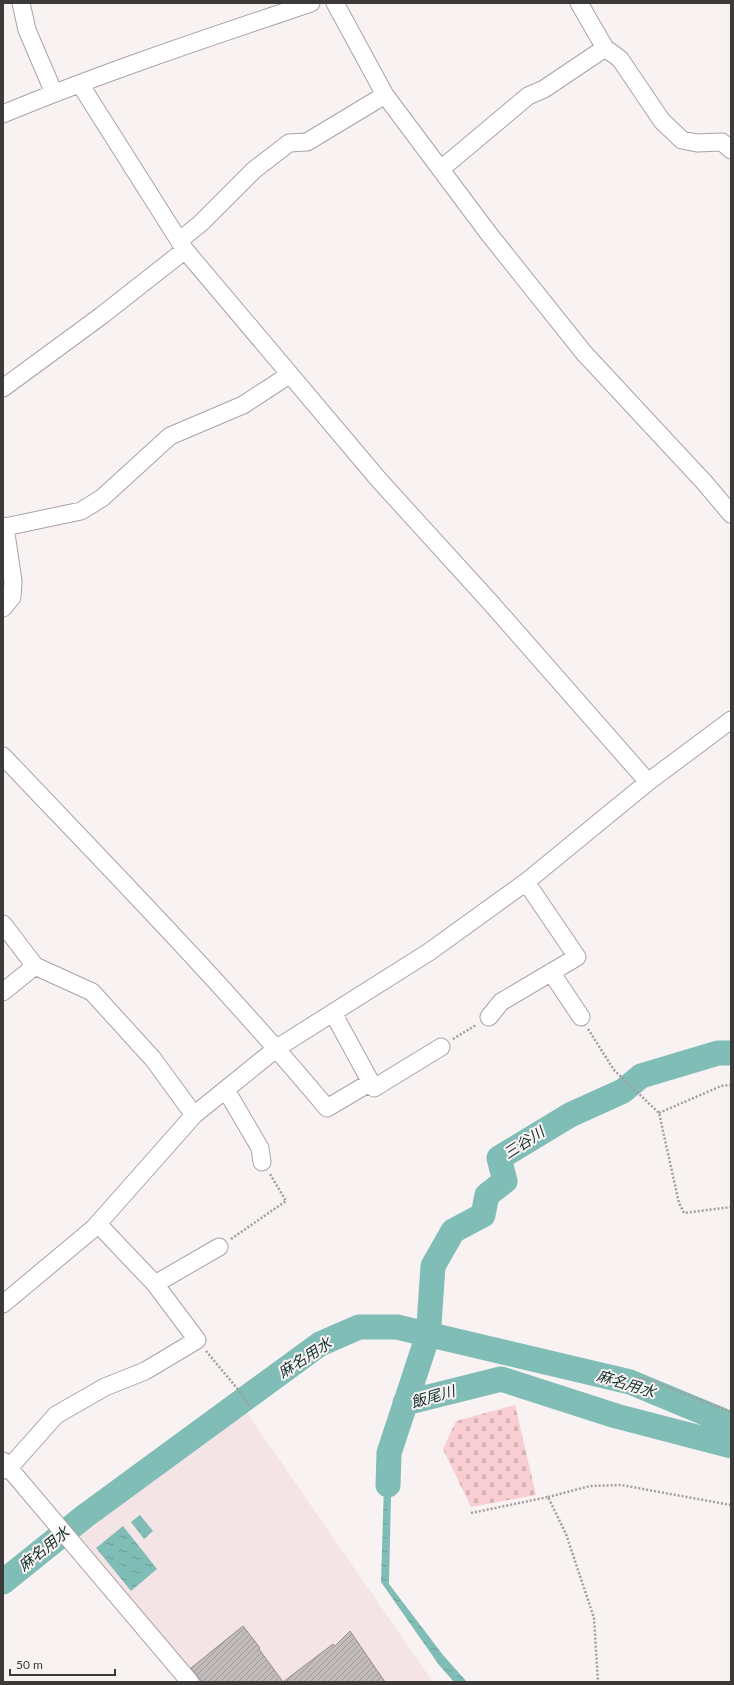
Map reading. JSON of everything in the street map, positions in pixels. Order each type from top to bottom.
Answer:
[{"type":"street","points":[[21,3],[27,30],[54,93]]},
{"type":"street","points":[[3,114],[54,93],[157,55],[311,3]]},
{"type":"street","points":[[335,3],[385,95],[489,234],[584,353],[704,482],[731,514]]},
{"type":"street","points":[[579,3],[605,48],[620,59],[662,121],[682,140],[697,143],[722,142],[731,150]]},
{"type":"street","points":[[441,168],[528,96],[544,88],[605,48]]},
{"type":"street","points":[[80,84],[182,245],[288,375],[379,480],[490,602],[648,782]]},
{"type":"street","points":[[3,388],[101,316],[182,245],[201,223],[254,170],[289,143],[307,142],[385,95]]},
{"type":"street","points":[[3,608],[12,597],[13,581],[6,549],[4,526],[81,511],[102,498],[170,436],[243,406],[288,375]]},
{"type":"street","points":[[3,1304],[98,1224],[194,1115],[277,1048],[429,952],[526,882],[648,782],[731,720]]},
{"type":"street","points":[[3,756],[196,960],[277,1048],[327,1108],[371,1082]]},
{"type":"street","points":[[489,1017],[501,1002],[578,957],[526,882]]},
{"type":"street","points":[[3,924],[36,966],[92,992],[153,1059],[194,1115]]},
{"type":"street","points":[[3,992],[36,966]]},
{"type":"street","points":[[551,972],[581,1017]]},
{"type":"street","points":[[333,1013],[374,1088],[441,1047]]},
{"type":"street","points":[[226,1090],[260,1148],[262,1162]]},
{"type":"street","points":[[98,1224],[155,1284],[197,1340],[145,1371],[106,1387],[56,1415],[5,1466],[56,1523],[70,1542],[190,1682]]},
{"type":"street","points":[[155,1284],[219,1248]]},
{"type":"path","points":[[441,1047],[489,1017]]},
{"type":"path","points":[[581,1017],[614,1070],[659,1112],[679,1203],[684,1213],[731,1207]]},
{"type":"path","points":[[659,1112],[721,1086],[731,1086]]},
{"type":"path","points":[[219,1248],[286,1201],[262,1162]]},
{"type":"path","points":[[197,1340],[241,1393],[250,1408]]},
{"type":"path","points":[[636,1378],[647,1379],[731,1412]]},
{"type":"path","points":[[471,1513],[548,1497],[590,1486],[621,1485],[731,1505]]},
{"type":"path","points":[[548,1497],[566,1534],[594,1618],[598,1682]]},
{"type":"shaded area","points":[[245,1410],[433,1682],[198,1682],[178,1660],[76,1532]]},
{"type":"green space","points":[[515,1405],[536,1495],[471,1507],[443,1449],[456,1421]]},
{"type":"water","points":[[385,1451],[392,1452],[389,1584],[443,1655],[467,1682],[454,1682],[439,1665],[381,1582]]},
{"type":"water","points":[[140,1515],[153,1531],[144,1539],[131,1522]]},
{"type":"water","points":[[123,1526],[157,1569],[131,1591],[96,1548]]},
{"type":"building","points":[[243,1626],[283,1682],[202,1682],[191,1668]]},
{"type":"building","points":[[350,1631],[385,1682],[283,1682],[333,1644],[335,1646]]},
{"type":"waterway","name":"三谷川","points":[[429,1325],[433,1266],[453,1231],[483,1215],[487,1195],[505,1181],[499,1158],[570,1115],[623,1091],[641,1076],[718,1053],[731,1053]]},
{"type":"waterway","name":"麻名用水","points":[[3,1582],[85,1516],[320,1344],[359,1327],[397,1327],[630,1382],[731,1424]]},
{"type":"waterway","name":"飯尾川","points":[[388,1485],[389,1453],[425,1344]]},
{"type":"waterway","name":"飯尾川","points":[[405,1403],[501,1379],[616,1416],[731,1446]]}]
